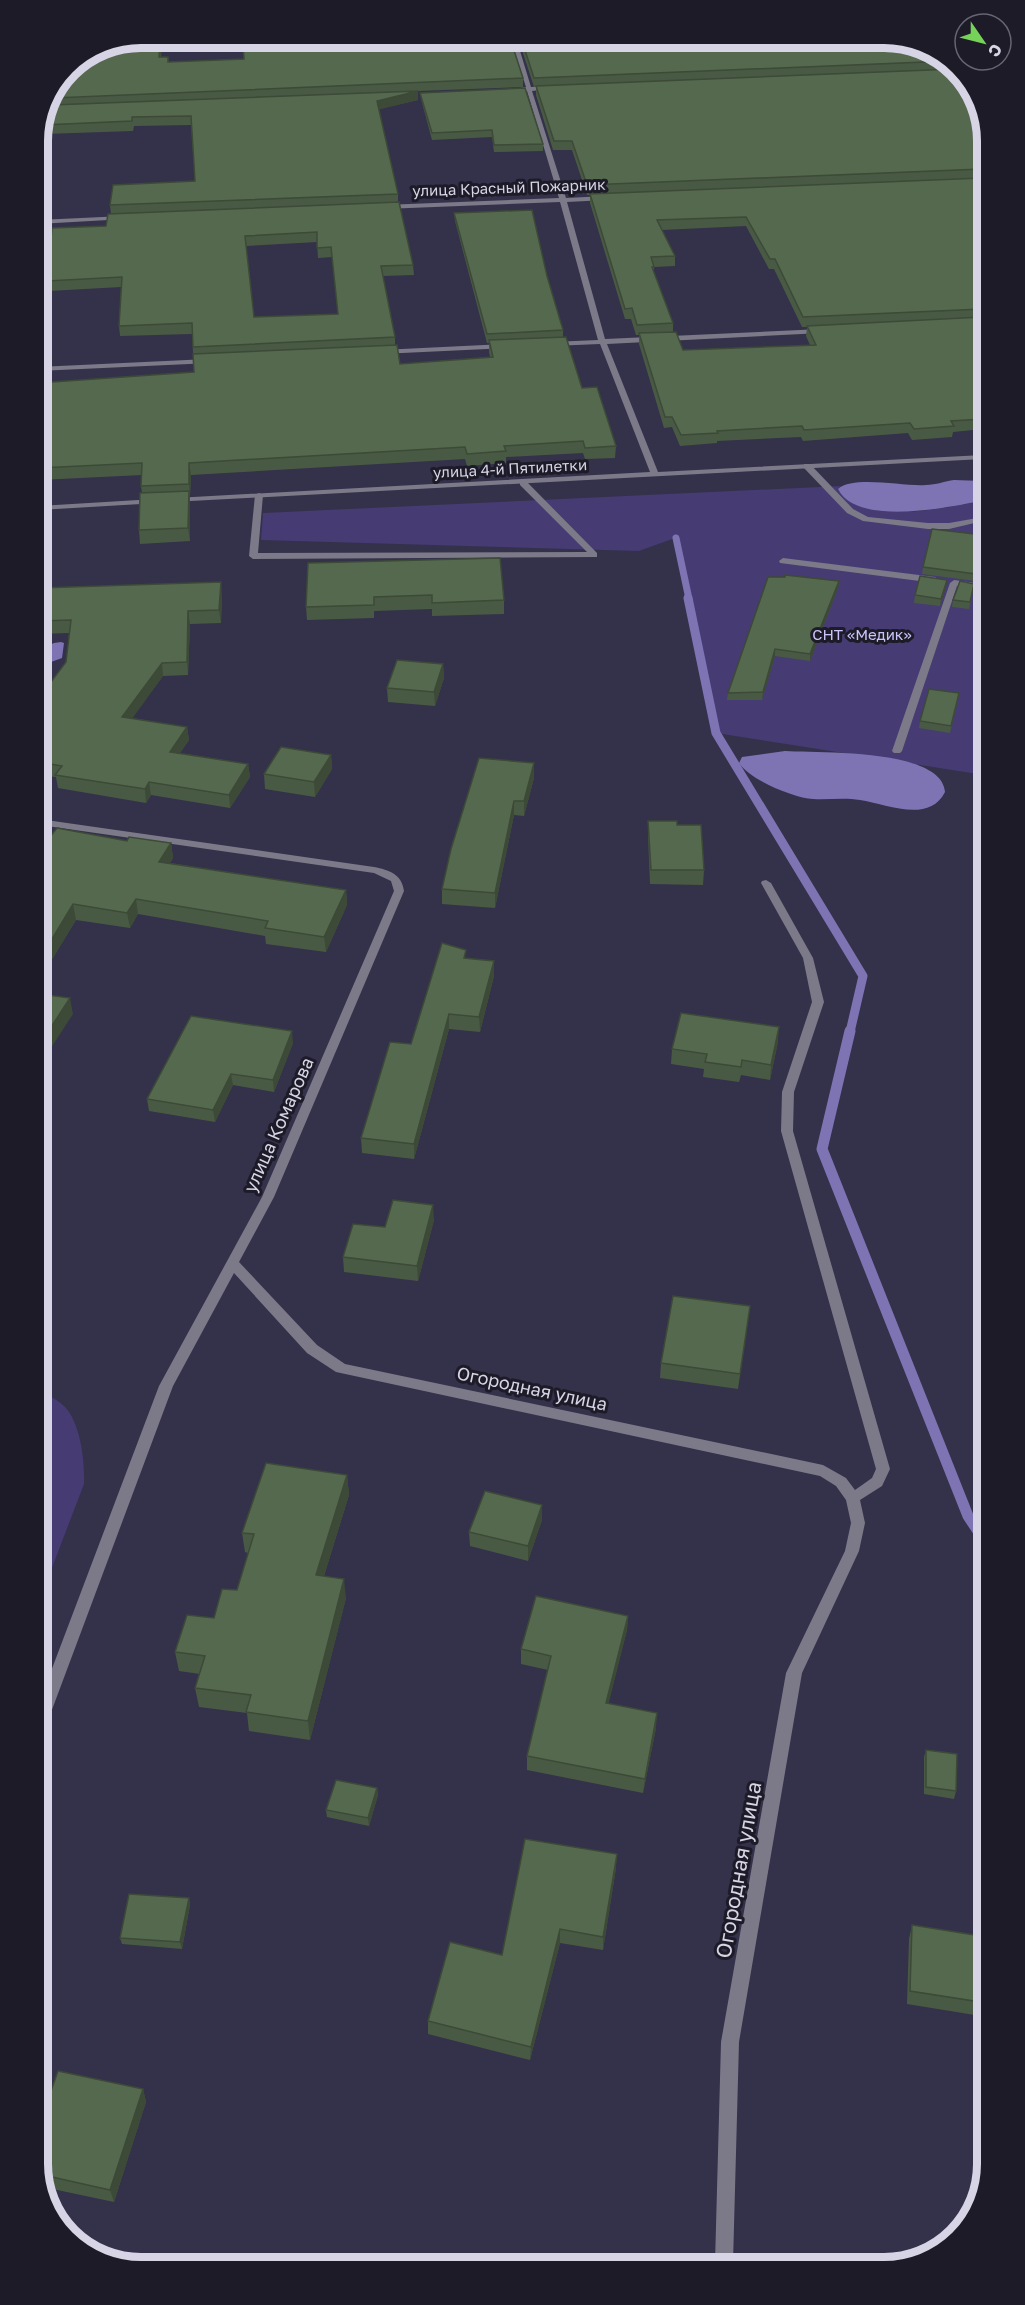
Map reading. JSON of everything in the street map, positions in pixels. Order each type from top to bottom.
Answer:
[{"type":"street","points":[[516,48],[602,342],[654,473]]},
{"type":"street","points":[[506,90],[565,88]]},
{"type":"street","name":"улица Красный Пожарник","points":[[372,208],[610,198]]},
{"type":"street","points":[[48,222],[133,218]]},
{"type":"street","points":[[543,344],[828,330]]},
{"type":"street","points":[[367,353],[520,346]]},
{"type":"street","points":[[48,368],[214,360]]},
{"type":"street","name":"улица 4-й Пятилетки","points":[[48,507],[977,457]]},
{"type":"street","points":[[807,466],[850,511],[866,519],[928,526],[949,526],[977,520]]},
{"type":"street","points":[[259,495],[253,556],[594,555],[523,483]]},
{"type":"street","points":[[783,561],[977,585]]},
{"type":"street","points":[[897,751],[954,583]]},
{"type":"street","name":"улица Комарова","points":[[48,823],[374,870],[394,877],[399,883],[399,891],[268,1197],[166,1386],[48,1699]]},
{"type":"street","points":[[766,883],[808,958],[818,1002],[788,1092],[787,1131],[883,1469],[877,1482],[853,1498]]},
{"type":"street","name":"Огородная улица","points":[[232,1263],[312,1349],[341,1368],[823,1471],[841,1482],[853,1498],[858,1523],[852,1551],[794,1673],[730,2042],[724,2257]]},
{"type":"green space","name":"СНТ «Медик»","points":[[841,486],[838,489],[850,500],[865,508],[883,511],[923,511],[977,502],[977,774],[716,733],[675,538],[639,551],[261,540],[263,513]]},
{"type":"green space","points":[[48,1396],[65,1407],[75,1423],[83,1455],[84,1484],[48,1578]]},
{"type":"shaded area","points":[[954,480],[977,481],[977,502],[923,510],[881,511],[863,507],[848,500],[838,489],[846,485],[867,482],[933,484]]},
{"type":"shaded area","points":[[64,643],[62,658],[51,662],[48,661],[48,646]]},
{"type":"shaded area","points":[[785,751],[849,753],[901,760],[923,767],[939,778],[945,792],[938,802],[918,810],[894,808],[854,799],[805,798],[762,782],[739,763],[742,757]]},
{"type":"building","points":[[160,48],[159,57],[168,57],[168,62],[244,59],[243,48],[513,48],[523,78],[59,98],[67,84],[94,60],[129,49]]},
{"type":"building","points":[[524,48],[890,48],[908,51],[933,62],[534,78]]},
{"type":"building","points":[[943,69],[961,89],[972,111],[976,129],[977,169],[587,185],[572,141],[554,141],[536,86]]},
{"type":"building","points":[[525,88],[543,144],[494,145],[492,130],[432,133],[420,93]]},
{"type":"building","points":[[418,91],[377,101],[398,194],[110,205],[113,185],[195,181],[191,116],[132,117],[132,121],[50,125],[56,105]]},
{"type":"building","points":[[977,178],[977,309],[803,317],[775,259],[770,259],[746,217],[657,220],[675,256],[651,257],[654,267],[652,267],[673,323],[637,325],[632,308],[625,309],[590,194]]},
{"type":"building","points":[[399,202],[413,265],[381,266],[395,337],[193,347],[192,323],[119,326],[122,277],[48,281],[52,228],[106,226],[108,214]],"holes":[[[317,232],[317,248],[331,247],[338,314],[254,317],[245,236]]]},
{"type":"building","points":[[532,210],[547,276],[563,330],[487,334],[454,213]]},
{"type":"building","points":[[977,317],[977,419],[951,421],[954,426],[914,429],[910,423],[804,430],[802,426],[681,435],[672,417],[665,417],[639,333],[676,332],[683,350],[816,345],[807,326]]},
{"type":"building","points":[[566,337],[582,388],[597,387],[616,446],[585,448],[583,441],[504,446],[506,451],[467,454],[465,447],[189,463],[189,484],[141,486],[142,463],[48,468],[48,382],[194,372],[193,354],[397,345],[400,364],[493,357],[489,340]]},
{"type":"building","points":[[189,491],[188,528],[139,530],[140,493]]},
{"type":"building","points":[[932,529],[977,534],[976,574],[923,567]]},
{"type":"building","points":[[500,558],[504,600],[432,603],[432,595],[374,597],[374,605],[306,607],[308,563]]},
{"type":"building","points":[[785,575],[839,581],[810,654],[775,649],[763,692],[728,693],[768,577],[785,577]]},
{"type":"building","points":[[920,576],[947,580],[941,599],[915,595]]},
{"type":"building","points":[[960,581],[974,584],[970,602],[953,600]]},
{"type":"building","points":[[221,582],[219,610],[188,611],[187,662],[162,663],[122,717],[187,727],[170,752],[248,764],[229,795],[149,782],[145,789],[55,775],[62,766],[48,764],[48,686],[66,662],[71,620],[48,621],[48,588]]},
{"type":"building","points":[[397,660],[443,664],[434,692],[387,688]]},
{"type":"building","points":[[929,689],[959,693],[951,726],[920,721]]},
{"type":"building","points":[[281,747],[331,755],[314,782],[264,774]]},
{"type":"building","points":[[479,758],[534,763],[524,801],[514,801],[495,893],[442,889],[451,849]]},
{"type":"building","points":[[648,821],[677,821],[677,825],[701,825],[704,870],[651,870]]},
{"type":"building","points":[[57,828],[127,841],[129,837],[171,843],[159,862],[346,890],[324,937],[265,928],[268,921],[136,899],[127,913],[73,904],[48,946],[48,837]]},
{"type":"building","points":[[442,943],[466,950],[464,958],[494,961],[479,1017],[449,1014],[414,1144],[361,1138],[390,1042],[411,1044]]},
{"type":"building","points":[[48,995],[70,998],[48,1032]]},
{"type":"building","points":[[681,1013],[779,1027],[771,1065],[742,1060],[741,1067],[705,1062],[707,1054],[672,1049]]},
{"type":"building","points":[[191,1016],[292,1031],[273,1080],[231,1074],[213,1110],[147,1099]]},
{"type":"building","points":[[393,1200],[433,1205],[417,1266],[343,1257],[353,1224],[385,1227]]},
{"type":"building","points":[[673,1296],[750,1306],[740,1374],[661,1363]]},
{"type":"building","points":[[266,1463],[347,1475],[316,1575],[344,1579],[308,1721],[246,1712],[251,1695],[195,1688],[205,1656],[175,1652],[187,1615],[214,1618],[222,1589],[237,1590],[254,1534],[242,1533]]},
{"type":"building","points":[[485,1491],[542,1505],[528,1546],[469,1532]]},
{"type":"building","points":[[536,1596],[628,1616],[606,1703],[657,1713],[645,1779],[527,1756],[551,1656],[521,1649]]},
{"type":"building","points":[[926,1750],[957,1754],[956,1791],[926,1787]]},
{"type":"building","points":[[336,1780],[377,1788],[368,1818],[326,1810]]},
{"type":"building","points":[[525,1839],[617,1854],[603,1937],[560,1929],[531,2047],[428,2021],[450,1942],[502,1955]]},
{"type":"building","points":[[129,1894],[189,1898],[180,1942],[120,1938]]},
{"type":"building","points":[[912,1925],[977,1935],[977,2001],[910,1991]]},
{"type":"building","points":[[58,2071],[143,2089],[110,2190],[49,2176],[48,2100]]},
{"type":"waterway","points":[[676,538],[689,599]]},
{"type":"waterway","points":[[688,598],[716,733],[863,976],[850,1032]]},
{"type":"waterway","points":[[850,1031],[822,1149],[968,1516],[977,1530]]}]
